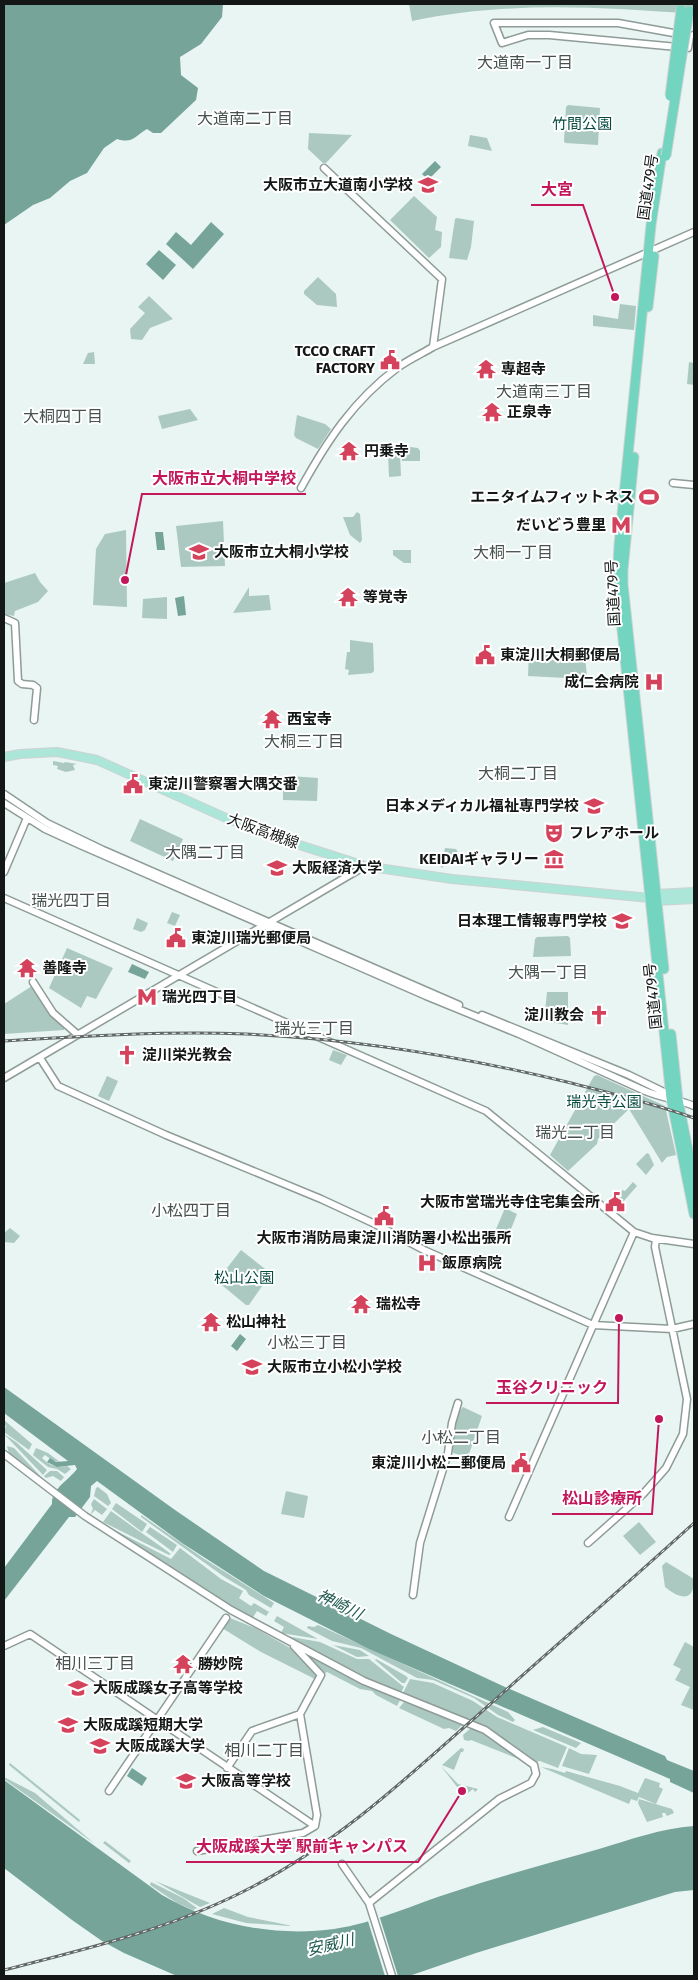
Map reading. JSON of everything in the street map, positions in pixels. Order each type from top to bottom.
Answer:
[{"type":"highway","name":"国道479号","points":[[654,898],[617,582],[617,565],[638,354],[682,4]]},
{"type":"highway","name":"国道479号","points":[[664,155],[690,4]]},
{"type":"highway","name":"国道479号","points":[[652,251],[623,570],[674,1099],[694,1214]]},
{"type":"highway","name":"国道479号","points":[[674,1099],[694,1180]]},
{"type":"main road","name":"大阪高槻線","points":[[4,757],[57,752],[97,760],[226,818],[287,841],[366,866],[452,879],[654,898],[694,899]]},
{"type":"main road","name":"大阪高槻線","points":[[654,898],[694,892]]},
{"type":"street","points":[[494,23],[618,23],[692,36],[688,48],[549,34],[528,35],[502,42],[494,23]]},
{"type":"street","points":[[324,168],[442,279],[433,347]]},
{"type":"street","points":[[301,488],[341,423],[353,408],[398,367],[433,347],[694,232]]},
{"type":"street","points":[[673,483],[694,485]]},
{"type":"street","points":[[4,618],[15,623],[18,681],[22,684],[33,684],[37,688],[34,720]]},
{"type":"street","points":[[4,794],[46,823],[267,924]]},
{"type":"street","points":[[4,803],[27,818],[80,845],[531,1039],[660,1098],[674,1099],[694,1106]]},
{"type":"street","points":[[4,872],[27,818]]},
{"type":"street","points":[[4,1078],[366,866]]},
{"type":"street","points":[[4,898],[486,1110],[634,1232],[656,1239],[694,1244]]},
{"type":"street","points":[[33,982],[53,1013],[77,1034]]},
{"type":"street","points":[[40,1058],[58,1086],[166,1135],[321,1199],[389,1230],[424,1250],[594,1324],[672,1329],[694,1324]]},
{"type":"street","points":[[509,1517],[634,1232]]},
{"type":"street","points":[[588,1542],[643,1494],[666,1468],[683,1434],[687,1399],[655,1247],[656,1239]]},
{"type":"street","points":[[413,1595],[420,1543],[448,1453],[452,1423],[458,1403]]},
{"type":"street","points":[[4,1454],[80,1512],[231,1610],[384,1690],[485,1730],[529,1760],[536,1769],[536,1776],[531,1783],[498,1799],[369,1903]]},
{"type":"street","points":[[109,1791],[226,1618]]},
{"type":"street","points":[[4,1646],[30,1634],[315,1826]]},
{"type":"street","points":[[198,1851],[303,1833],[315,1826],[317,1815],[300,1714],[321,1675],[292,1643]]},
{"type":"street","points":[[227,1768],[252,1731],[300,1714]]},
{"type":"street","points":[[342,1864],[369,1903],[392,1976]]},
{"type":"green space","points":[[409,4],[694,4],[694,14],[553,7],[483,10],[412,21]]},
{"type":"green space","name":"竹間公園","points":[[568,105],[600,108],[598,145],[565,143],[566,107]]},
{"type":"green space","points":[[309,133],[352,135],[326,163],[323,163],[308,149]]},
{"type":"green space","points":[[470,135],[487,138],[492,151],[468,146]]},
{"type":"green space","points":[[414,196],[437,217],[435,230],[442,232],[441,247],[429,258],[390,220]]},
{"type":"green space","points":[[455,219],[474,221],[471,247],[467,260],[449,258]]},
{"type":"green space","points":[[318,277],[336,294],[337,307],[317,305],[304,294],[304,291]]},
{"type":"green space","points":[[149,296],[173,319],[150,328],[142,340],[131,339],[130,329],[145,313],[138,307]]},
{"type":"green space","points":[[620,304],[636,306],[634,330],[593,326],[593,315],[618,319]]},
{"type":"green space","points":[[94,352],[95,364],[83,364],[88,353]]},
{"type":"green space","points":[[689,362],[694,363],[694,385],[687,384]]},
{"type":"green space","points":[[190,409],[198,420],[162,429],[158,416]]},
{"type":"green space","points":[[297,415],[325,424],[331,429],[318,449],[296,438],[294,435]]},
{"type":"green space","points":[[402,446],[418,448],[420,451],[420,461],[402,461]]},
{"type":"green space","points":[[388,454],[400,454],[401,476],[389,477]]},
{"type":"green space","points":[[357,512],[360,514],[362,540],[360,543],[350,535],[343,517],[353,517]]},
{"type":"green space","points":[[223,521],[225,566],[181,567],[176,526]]},
{"type":"green space","points":[[126,530],[127,607],[93,605],[96,549],[105,534]]},
{"type":"green space","points":[[393,550],[411,550],[411,563],[404,563],[393,555]]},
{"type":"green space","points":[[35,573],[48,591],[38,602],[15,611],[14,616],[4,614],[4,583]]},
{"type":"green space","points":[[249,587],[249,596],[269,595],[271,610],[233,613]]},
{"type":"green space","points":[[167,597],[167,619],[142,618],[143,599]]},
{"type":"green space","points":[[350,640],[373,643],[374,671],[372,673],[348,675],[349,670],[345,669],[347,652],[350,652]]},
{"type":"green space","points":[[529,652],[583,655],[585,657],[587,676],[585,679],[528,676]]},
{"type":"green space","points":[[53,761],[77,764],[73,765],[75,770],[66,772],[57,769],[58,766],[53,765]]},
{"type":"green space","points":[[236,775],[237,785],[224,787],[223,777]]},
{"type":"green space","points":[[283,777],[318,778],[317,801],[283,800]]},
{"type":"green space","points":[[140,819],[183,839],[173,861],[130,841]]},
{"type":"green space","points":[[445,848],[456,849],[460,856],[441,868]]},
{"type":"green space","points":[[172,912],[180,915],[175,926],[167,923]]},
{"type":"green space","points":[[137,918],[148,923],[145,930],[141,932],[133,929]]},
{"type":"green space","points":[[568,936],[570,938],[571,956],[533,957],[535,939],[537,937]]},
{"type":"green space","points":[[67,948],[113,968],[96,999],[87,996],[81,1008],[49,988]]},
{"type":"green space","points":[[32,986],[50,1014],[64,1027],[64,1030],[4,1034],[4,1004]]},
{"type":"green space","points":[[547,992],[568,992],[568,1025],[544,1021]]},
{"type":"green space","points":[[333,1050],[347,1055],[341,1065],[329,1060]]},
{"type":"green space","name":"瑞光寺公園","points":[[597,1075],[665,1106],[676,1155],[667,1157],[662,1163],[629,1109],[598,1139],[597,1144],[568,1171],[550,1155],[594,1076]]},
{"type":"green space","points":[[107,1076],[118,1081],[109,1101],[98,1096]]},
{"type":"green space","points":[[647,1153],[654,1165],[646,1175],[636,1164]]},
{"type":"green space","points":[[633,1182],[637,1186],[623,1202],[617,1195],[622,1190],[625,1191]]},
{"type":"green space","points":[[505,1208],[517,1214],[507,1239],[494,1234]]},
{"type":"green space","points":[[10,1228],[20,1236],[14,1243],[4,1242],[4,1233]]},
{"type":"green space","name":"松山公園","points":[[241,1250],[269,1272],[269,1276],[249,1305],[246,1305],[217,1281]]},
{"type":"green space","points":[[463,1407],[482,1416],[468,1457],[453,1453],[452,1449],[456,1422]]},
{"type":"green space","points":[[4,1420],[32,1444],[29,1450],[4,1432],[6,1426]]},
{"type":"green space","points":[[4,1434],[16,1442],[47,1470],[43,1475]]},
{"type":"green space","points":[[7,1446],[14,1448],[44,1480],[42,1481],[9,1454]]},
{"type":"green space","points":[[36,1448],[48,1453],[60,1462],[53,1461],[45,1455],[42,1458],[48,1463],[60,1467],[67,1466],[71,1469],[65,1474],[57,1469],[48,1467],[33,1455]]},
{"type":"green space","points":[[50,1471],[57,1471],[64,1477],[61,1481],[53,1476],[46,1478],[44,1476]]},
{"type":"green space","points":[[98,1487],[107,1494],[111,1503],[108,1506],[94,1496]]},
{"type":"green space","points":[[286,1491],[308,1496],[304,1518],[281,1514]]},
{"type":"green space","points":[[94,1499],[107,1509],[102,1515],[95,1510],[90,1515],[93,1509],[91,1504]]},
{"type":"green space","points":[[116,1503],[147,1524],[142,1532],[112,1509]]},
{"type":"green space","points":[[111,1511],[171,1554],[169,1555],[103,1522]]},
{"type":"green space","points":[[141,1515],[203,1558],[274,1603],[271,1608],[249,1595],[246,1590],[223,1576],[141,1517]]},
{"type":"green space","points":[[639,1522],[656,1542],[640,1555],[623,1536]]},
{"type":"green space","points":[[105,1525],[171,1559],[180,1548],[221,1579],[243,1591],[239,1598],[251,1606],[254,1603],[269,1612],[266,1616],[257,1611],[252,1619]]},
{"type":"green space","points":[[150,1527],[177,1545],[173,1552],[146,1532]]},
{"type":"green space","points":[[666,1562],[694,1579],[692,1592],[689,1595],[681,1596],[665,1587],[662,1566]]},
{"type":"green space","points":[[277,1616],[318,1639],[281,1633],[284,1627],[274,1621]]},
{"type":"green space","points":[[230,1618],[255,1628],[292,1649],[317,1672],[317,1680],[261,1652],[222,1628]]},
{"type":"green space","points":[[318,1625],[508,1712],[515,1720],[513,1722],[498,1715],[474,1698],[433,1680],[417,1678],[361,1648],[332,1641],[307,1628],[308,1626],[314,1627]]},
{"type":"green space","points":[[286,1636],[320,1642],[357,1659],[369,1659],[404,1687],[400,1694]]},
{"type":"green space","points":[[685,1642],[694,1647],[694,1710],[681,1705],[690,1687],[675,1680],[681,1669],[673,1665]]},
{"type":"green space","points":[[333,1645],[360,1650],[369,1656],[357,1657]]},
{"type":"green space","points":[[302,1652],[363,1684],[400,1700],[397,1706],[372,1691],[360,1689],[327,1672],[325,1673]]},
{"type":"green space","points":[[376,1659],[406,1676],[408,1678],[405,1683],[402,1683]]},
{"type":"green space","points":[[410,1679],[433,1683],[473,1701],[497,1717],[567,1747],[558,1768],[540,1761],[536,1762],[484,1726],[405,1696],[406,1694],[403,1693]]},
{"type":"green space","points":[[404,1702],[463,1724],[456,1731],[449,1728],[444,1729],[399,1708]]},
{"type":"green space","points":[[472,1727],[479,1729],[526,1762],[471,1740],[464,1740],[463,1735]]},
{"type":"green space","points":[[543,1727],[581,1743],[576,1748],[533,1730]]},
{"type":"green space","points":[[461,1748],[464,1749],[454,1770],[442,1765]]},
{"type":"green space","points":[[569,1748],[581,1754],[597,1755],[589,1774],[562,1766]]},
{"type":"green space","points":[[10,1763],[80,1820],[79,1822],[9,1765]]},
{"type":"green space","points":[[441,1766],[458,1784],[478,1789],[475,1792],[473,1789],[464,1796]]},
{"type":"green space","points":[[541,1767],[565,1773],[566,1771],[638,1793],[645,1778],[660,1783],[659,1787],[663,1789],[656,1804],[639,1797],[637,1801],[631,1799],[629,1804]]},
{"type":"green space","points":[[4,1777],[35,1793],[95,1844],[4,1779]]},
{"type":"green space","points":[[639,1799],[672,1809],[674,1813],[667,1816],[665,1813],[662,1813],[663,1817],[647,1822],[638,1803]]},
{"type":"green space","points":[[105,1841],[131,1861],[129,1863],[103,1843]]},
{"type":"green space","points":[[155,1881],[210,1903],[200,1907]]},
{"type":"green space","points":[[151,1882],[183,1898],[197,1908],[193,1910],[177,1903],[150,1885]]},
{"type":"green space","points":[[224,1908],[248,1917],[293,1926],[246,1923],[212,1914]]},
{"type":"water","points":[[4,4],[223,4],[222,17],[201,44],[180,57],[181,75],[198,88],[196,100],[161,133],[153,133],[147,129],[127,141],[117,139],[104,148],[87,173],[70,181],[50,198],[33,205],[4,225]]},
{"type":"water","points":[[435,161],[441,167],[428,180],[422,174]]},
{"type":"water","points":[[211,222],[224,234],[193,269],[166,244],[176,232],[191,245]]},
{"type":"water","points":[[159,250],[176,265],[163,280],[146,264]]},
{"type":"water","points":[[155,532],[163,532],[165,550],[157,550]]},
{"type":"water","points":[[184,596],[186,615],[178,616],[175,598]]},
{"type":"water","points":[[132,964],[149,972],[145,979],[128,972]]},
{"type":"water","points":[[240,1334],[246,1339],[237,1351],[231,1346]]},
{"type":"water","points":[[4,1387],[175,1510],[264,1571],[391,1634],[505,1687],[665,1756],[667,1760],[694,1771],[694,1793],[670,1782],[670,1779],[369,1649],[264,1596],[182,1543],[97,1481],[91,1486],[90,1497],[75,1517],[69,1517],[4,1601],[4,1568],[52,1504],[52,1499],[57,1489],[77,1469],[75,1465],[57,1467],[47,1462],[50,1458],[56,1462],[68,1461],[4,1413]]},
{"type":"water","points":[[132,1768],[147,1778],[142,1786],[127,1776]]},
{"type":"water","name":"安威川","points":[[4,1780],[162,1895],[202,1914],[223,1921],[267,1930],[312,1931],[349,1926],[379,1918],[489,1880],[634,1838],[670,1829],[694,1826],[694,1890],[675,1892],[476,1953],[409,1976],[177,1976],[124,1953],[102,1941],[4,1868]]},
{"type":"pier","points":[[379,1915],[398,1976],[385,1976],[367,1918]]},
{"type":"railway","points":[[4,1041],[185,1033],[246,1034],[327,1040],[407,1050],[487,1064],[631,1098],[694,1118]]},
{"type":"railway","points":[[4,1970],[132,1936],[194,1914],[254,1886],[317,1848],[376,1804],[404,1780],[694,1523]]},
{"type":"place","name":"大阪市立大道南小学校","points":[[428,185]]},
{"type":"place","name":"大宮","points":[[615,297]]},
{"type":"place","name":"TCCO CRAFT FACTORY","points":[[390,360]]},
{"type":"place","name":"専超寺","points":[[486,369]]},
{"type":"place","name":"正泉寺","points":[[492,412]]},
{"type":"place","name":"円乗寺","points":[[349,451]]},
{"type":"place","name":"エニタイムフィットネス","points":[[649,497]]},
{"type":"place","name":"だいどう豊里","points":[[621,525]]},
{"type":"place","name":"大阪市立大桐小学校","points":[[199,552]]},
{"type":"place","name":"大阪市立大桐中学校","points":[[125,580]]},
{"type":"place","name":"等覚寺","points":[[348,597]]},
{"type":"place","name":"東淀川大桐郵便局","points":[[485,655]]},
{"type":"place","name":"成仁会病院","points":[[654,682]]},
{"type":"place","name":"西宝寺","points":[[272,719]]},
{"type":"place","name":"東淀川警察署大隅交番","points":[[133,784]]},
{"type":"place","name":"日本メディカル福祉専門学校","points":[[594,806]]},
{"type":"place","name":"フレアホール","points":[[554,833]]},
{"type":"place","name":"KEIDAIギャラリー","points":[[554,859]]},
{"type":"place","name":"大阪経済大学","points":[[277,868]]},
{"type":"place","name":"日本理工情報専門学校","points":[[622,921]]},
{"type":"place","name":"東淀川瑞光郵便局","points":[[176,938]]},
{"type":"place","name":"善隆寺","points":[[27,968]]},
{"type":"place","name":"瑞光四丁目","points":[[147,997]]},
{"type":"place","name":"淀川教会","points":[[599,1015]]},
{"type":"place","name":"淀川栄光教会","points":[[127,1055]]},
{"type":"place","name":"大阪市営瑞光寺住宅集会所","points":[[615,1202]]},
{"type":"place","name":"大阪市消防局東淀川消防署小松出張所","points":[[384,1216]]},
{"type":"place","name":"飯原病院","points":[[427,1263]]},
{"type":"place","name":"瑞松寺","points":[[361,1304]]},
{"type":"place","name":"玉谷クリニック","points":[[619,1318]]},
{"type":"place","name":"松山神社","points":[[211,1322]]},
{"type":"place","name":"大阪市立小松小学校","points":[[252,1367]]},
{"type":"place","name":"松山診療所","points":[[659,1419]]},
{"type":"place","name":"東淀川小松二郵便局","points":[[521,1463]]},
{"type":"place","name":"勝妙院","points":[[183,1664]]},
{"type":"place","name":"大阪成蹊女子高等学校","points":[[78,1688]]},
{"type":"place","name":"大阪成蹊短期大学","points":[[68,1725]]},
{"type":"place","name":"大阪成蹊大学","points":[[100,1746]]},
{"type":"place","name":"大阪高等学校","points":[[186,1781]]},
{"type":"place","name":"大阪成蹊大学 駅前キャンパス","points":[[462,1791]]},
{"type":"district","name":"大道南一丁目","points":[[525,62]]},
{"type":"district","name":"大道南二丁目","points":[[245,118]]},
{"type":"district","name":"大道南三丁目","points":[[544,391]]},
{"type":"district","name":"大桐四丁目","points":[[63,416]]},
{"type":"district","name":"大桐一丁目","points":[[513,552]]},
{"type":"district","name":"大桐三丁目","points":[[304,741]]},
{"type":"district","name":"大桐二丁目","points":[[518,773]]},
{"type":"district","name":"大隅二丁目","points":[[205,852]]},
{"type":"district","name":"瑞光四丁目","points":[[71,900]]},
{"type":"district","name":"大隅一丁目","points":[[548,972]]},
{"type":"district","name":"瑞光三丁目","points":[[314,1028]]},
{"type":"district","name":"瑞光二丁目","points":[[575,1132]]},
{"type":"district","name":"小松四丁目","points":[[191,1210]]},
{"type":"district","name":"小松三丁目","points":[[307,1342]]},
{"type":"district","name":"小松二丁目","points":[[461,1437]]},
{"type":"district","name":"相川三丁目","points":[[95,1663]]},
{"type":"district","name":"相川二丁目","points":[[264,1750]]},
{"type":"water label","name":"神崎川","points":[[340,1604]]}]
